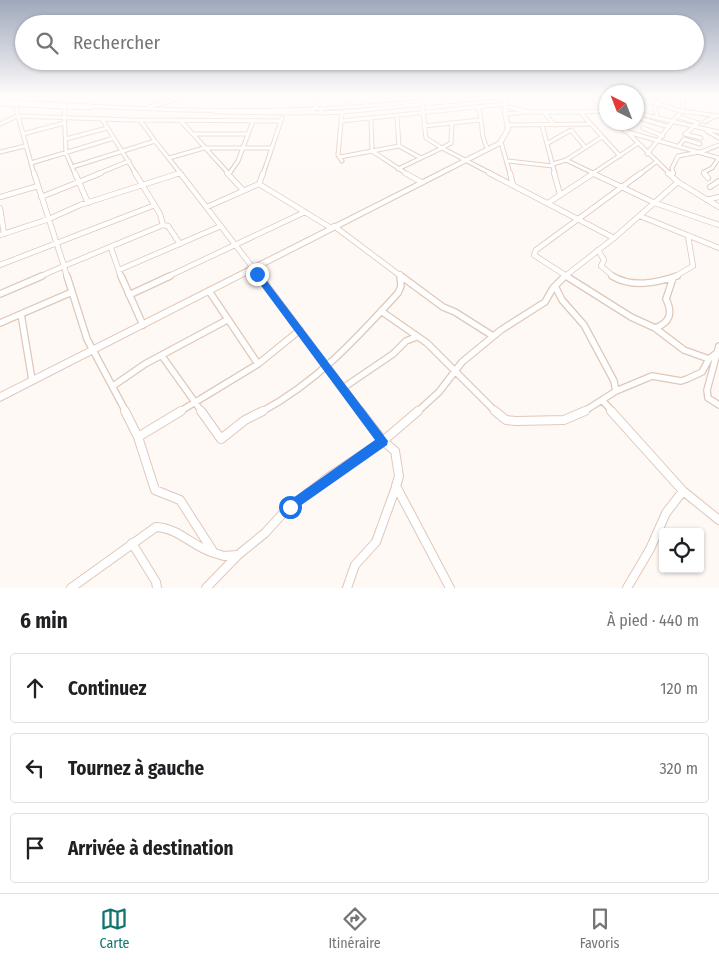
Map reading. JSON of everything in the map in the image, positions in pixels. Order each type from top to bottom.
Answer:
[{"type":"street","points":[[19,122],[41,197],[92,350],[113,386],[138,436],[154,490],[180,500],[214,553]]},
{"type":"street","points":[[104,122],[160,214],[163,225]]},
{"type":"street","points":[[142,122],[383,441],[395,451],[399,476],[380,533],[376,542],[355,565],[347,588]]},
{"type":"street","points":[[182,122],[243,190]]},
{"type":"street","points":[[229,174],[238,161],[252,122]]},
{"type":"street","points":[[207,207],[259,184],[281,122]]},
{"type":"street","points":[[341,122],[341,159],[399,146],[421,158]]},
{"type":"street","points":[[371,122],[372,151]]},
{"type":"street","points":[[397,122],[399,146]]},
{"type":"street","points":[[424,122],[427,140],[614,238]]},
{"type":"street","points":[[424,126],[449,122]]},
{"type":"street","points":[[398,169],[451,143],[452,122]]},
{"type":"street","points":[[480,122],[481,140],[488,149]]},
{"type":"street","points":[[654,122],[669,127]]},
{"type":"street","points":[[647,154],[672,122]]},
{"type":"street","points":[[679,122],[718,131]]},
{"type":"street","points":[[696,122],[698,123],[685,134],[701,138]]},
{"type":"street","points":[[23,134],[64,124],[66,153],[88,203]]},
{"type":"street","points":[[0,397],[488,149],[501,142],[506,134],[508,125],[590,124],[620,156]]},
{"type":"street","points":[[542,125],[560,194]]},
{"type":"street","points":[[566,125],[585,147]]},
{"type":"street","points":[[66,139],[108,128]]},
{"type":"street","points":[[702,128],[719,138]]},
{"type":"street","points":[[644,129],[663,136]]},
{"type":"street","points":[[548,143],[571,130]]},
{"type":"street","points":[[624,130],[719,158],[712,168],[704,172],[708,178]]},
{"type":"street","points":[[624,130],[678,182],[719,208]]},
{"type":"street","points":[[192,134],[248,134]]},
{"type":"street","points":[[31,163],[114,138]]},
{"type":"street","points":[[507,161],[553,165],[566,160],[602,138]]},
{"type":"street","points":[[679,146],[684,139],[700,144]]},
{"type":"street","points":[[72,167],[155,141]]},
{"type":"street","points":[[501,142],[513,185]]},
{"type":"street","points":[[548,203],[637,144]]},
{"type":"street","points":[[670,174],[673,174],[672,168],[678,156],[700,152],[719,145]]},
{"type":"street","points":[[0,152],[25,146]]},
{"type":"street","points":[[168,158],[204,148],[272,148]]},
{"type":"street","points":[[372,151],[421,182]]},
{"type":"street","points":[[566,160],[655,203],[719,225]]},
{"type":"street","points":[[41,197],[129,162]]},
{"type":"street","points":[[656,162],[534,253],[536,257],[631,317],[655,328],[684,350],[709,359]]},
{"type":"street","points":[[0,208],[2,234],[180,172]]},
{"type":"street","points":[[710,187],[719,181]]},
{"type":"street","points":[[206,588],[215,584],[238,555],[265,534],[290,507],[383,441],[439,392],[455,370],[493,336],[545,302],[555,286],[566,275],[614,238],[678,182]]},
{"type":"street","points":[[259,184],[332,227],[444,307],[493,336]]},
{"type":"street","points":[[0,197],[38,186]]},
{"type":"street","points":[[706,200],[719,197]]},
{"type":"street","points":[[0,265],[155,206]]},
{"type":"street","points":[[129,294],[236,246],[305,212]]},
{"type":"street","points":[[640,216],[719,248]]},
{"type":"street","points":[[0,294],[163,225],[168,226],[180,244]]},
{"type":"street","points":[[119,270],[221,226]]},
{"type":"street","points":[[598,250],[604,260],[601,266],[619,280],[633,283],[673,278],[685,273],[693,266],[688,236]]},
{"type":"street","points":[[111,248],[143,324]]},
{"type":"street","points":[[162,356],[221,439],[245,420],[282,401],[351,346],[401,289],[400,274]]},
{"type":"street","points":[[655,328],[662,326],[670,312],[671,308],[666,299],[673,278]]},
{"type":"street","points":[[555,286],[562,300],[584,325],[614,381],[616,391]]},
{"type":"street","points":[[209,291],[258,364]]},
{"type":"street","points":[[0,323],[72,292]]},
{"type":"street","points":[[382,311],[427,343],[506,420],[564,420],[576,416],[616,391],[652,376],[680,381],[687,379],[702,372],[709,359],[718,349]]},
{"type":"street","points":[[21,314],[32,380]]},
{"type":"street","points":[[113,386],[145,364],[227,320]]},
{"type":"street","points":[[138,436],[258,364],[300,330]]},
{"type":"street","points":[[343,388],[393,354],[406,341],[416,337]]},
{"type":"street","points":[[718,349],[707,390],[708,398],[719,405]]},
{"type":"street","points":[[602,400],[682,491],[719,520]]},
{"type":"street","points":[[396,486],[450,588]]},
{"type":"street","points":[[627,588],[650,549],[666,513],[682,491]]},
{"type":"street","points":[[71,588],[156,527],[164,527],[188,540],[203,551],[224,556],[238,555]]},
{"type":"street","points":[[132,543],[156,582],[157,588]]},
{"type":"route","points":[[257,274],[383,441],[290,507]]}]
